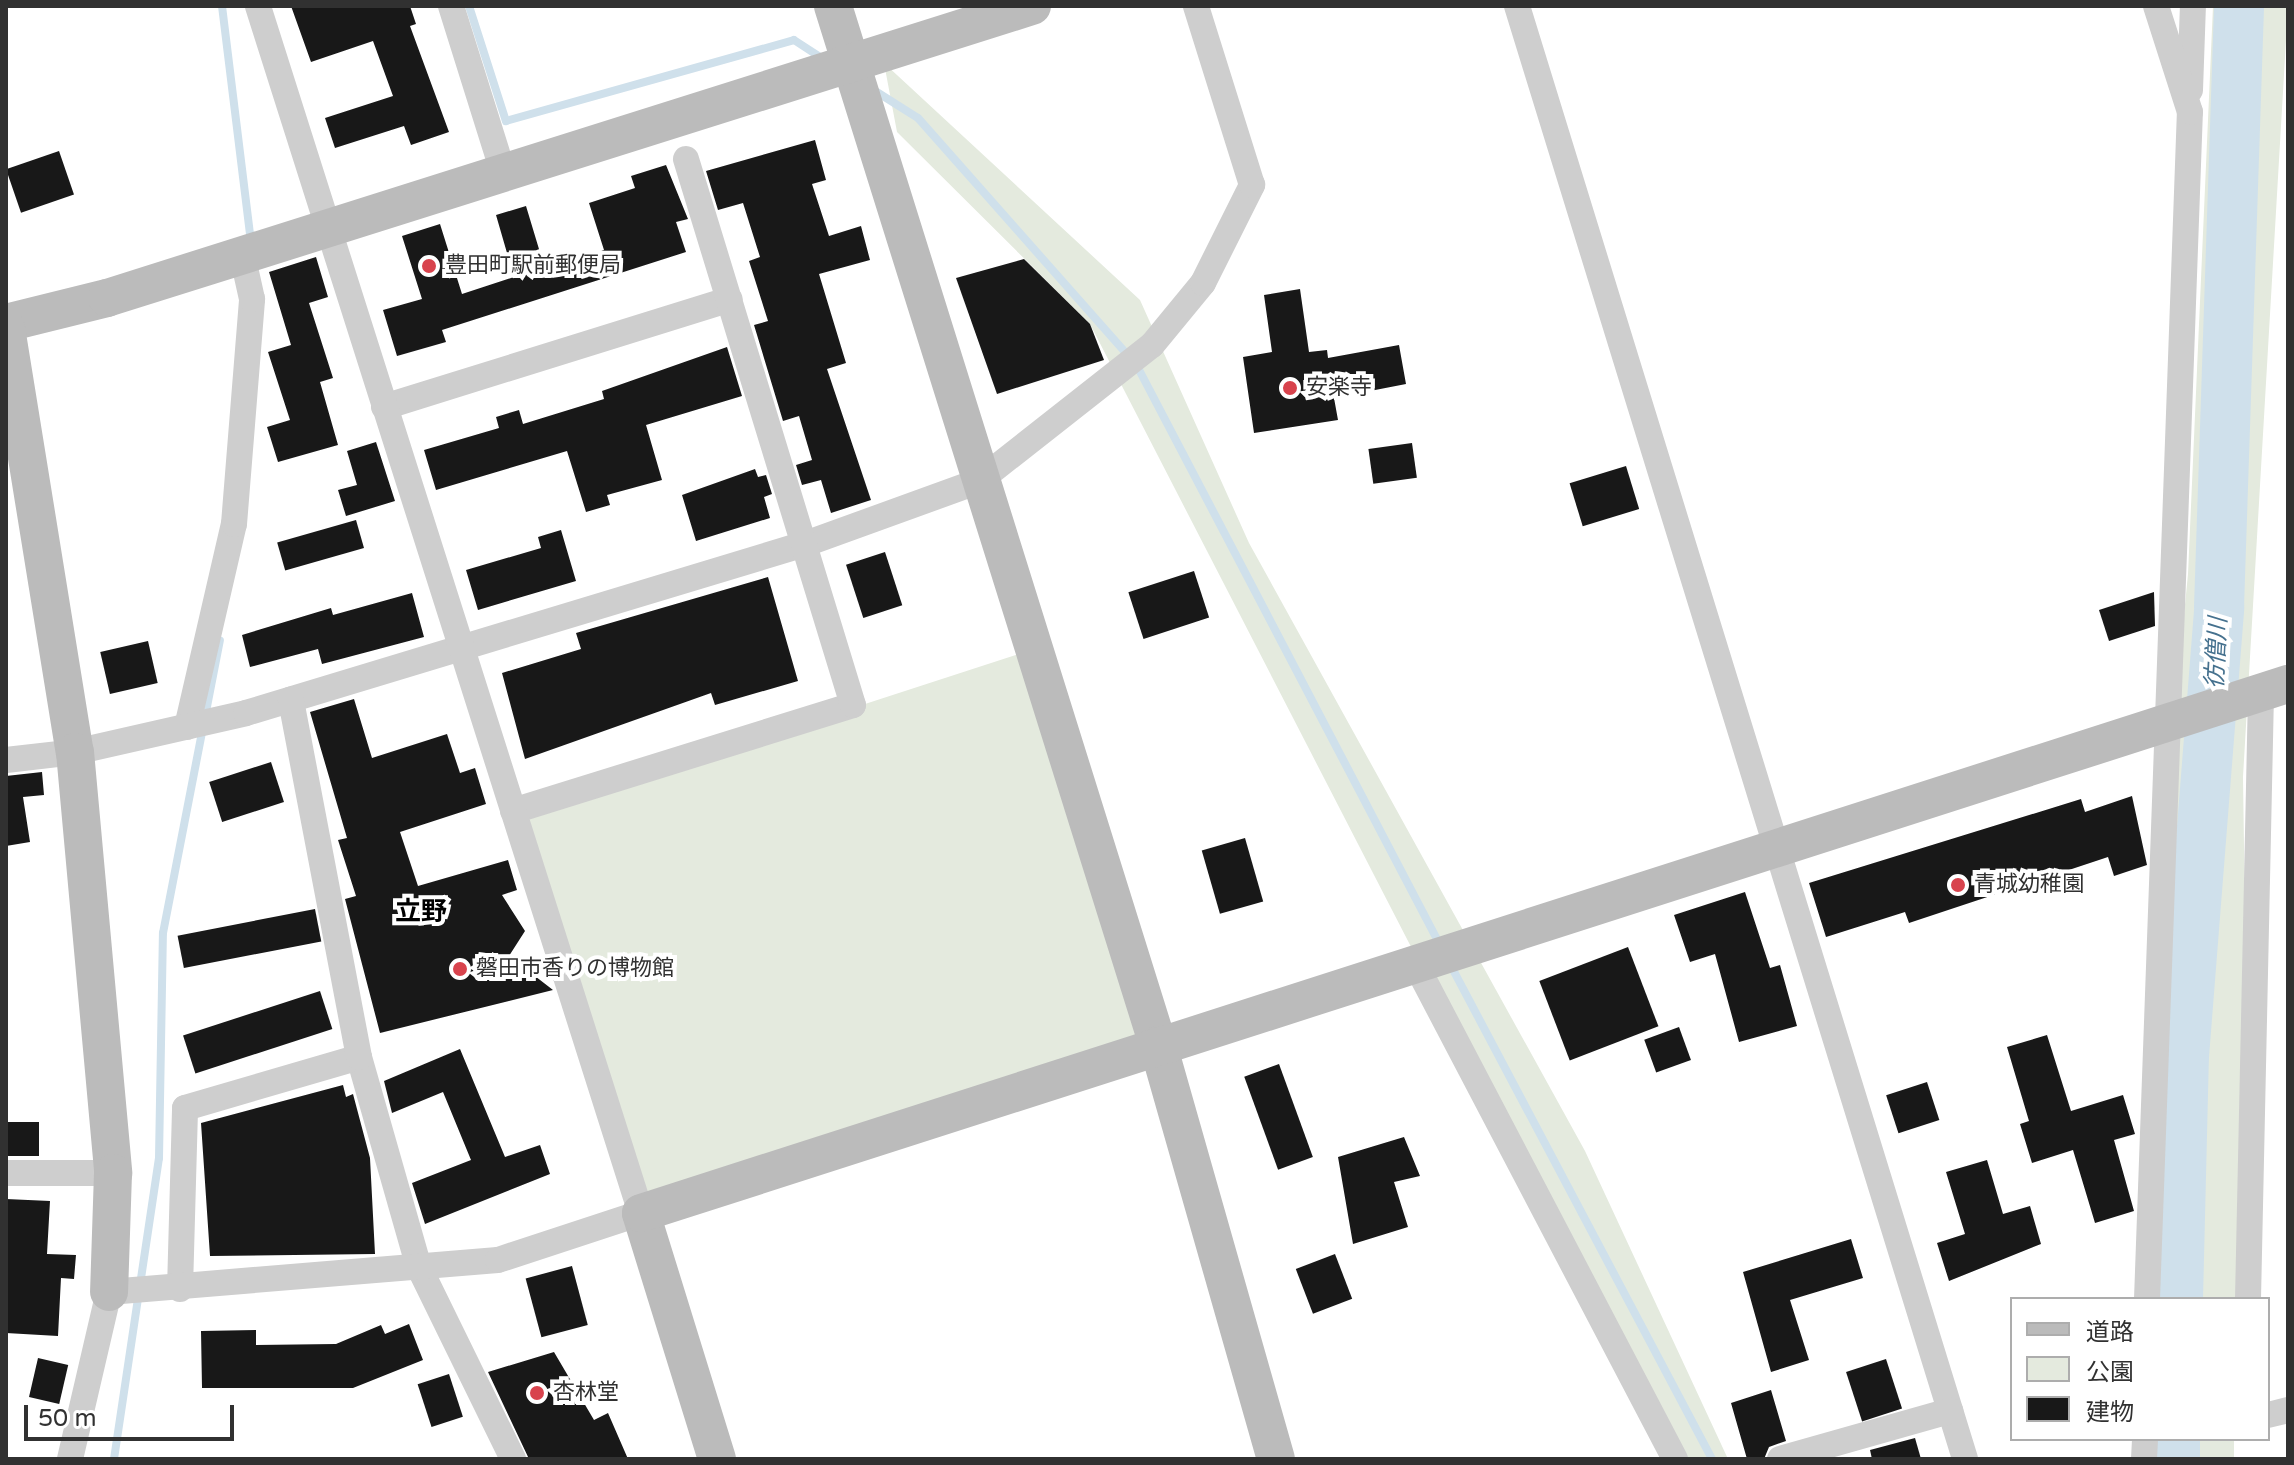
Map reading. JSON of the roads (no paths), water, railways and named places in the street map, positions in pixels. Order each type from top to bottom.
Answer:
[{"type":"street","points":[[258,6],[717,1459]]},
{"type":"street","points":[[451,6],[502,169]]},
{"type":"street","points":[[833,6],[979,481],[1158,1045],[1276,1459]]},
{"type":"street","points":[[70,1459],[109,1292],[113,1173],[75,752],[6,326],[1032,6]]},
{"type":"street","points":[[6,760],[75,752],[187,727],[291,699],[460,643],[808,543],[979,481],[1152,345],[1203,283],[1252,185],[1196,6]]},
{"type":"street","points":[[1517,6],[1965,1459]]},
{"type":"street","points":[[2156,6],[2190,112]]},
{"type":"street","points":[[2147,1297],[2153,984],[2169,721],[2193,6]]},
{"type":"street","points":[[513,811],[853,705],[808,543],[686,159]]},
{"type":"street","points":[[187,727],[234,524],[252,299],[242,254]]},
{"type":"street","points":[[384,407],[730,299]]},
{"type":"street","points":[[109,1292],[180,1289],[509,1257],[1158,1045],[2274,689],[2248,1297]]},
{"type":"street","points":[[291,699],[359,1057],[419,1267],[513,1459]]},
{"type":"street","points":[[1415,963],[1675,1459]]},
{"type":"street","points":[[180,1289],[185,1108],[359,1057]]},
{"type":"street","points":[[6,1173],[113,1173]]},
{"type":"street","points":[[1780,1459],[1950,1411]]},
{"type":"waterway","points":[[222,6],[251,243]]},
{"type":"waterway","points":[[469,6],[506,121],[794,40],[823,59]]},
{"type":"waterway","name":"彷僧川","points":[[2178,1297],[2184,1056],[2219,607],[2239,6]]},
{"type":"waterway","points":[[872,89],[918,118],[1136,364],[1440,945]]},
{"type":"waterway","points":[[114,1459],[159,1158],[163,933],[220,641]]},
{"type":"waterway","points":[[1450,964],[1712,1459]]},
{"type":"waterway","name":"彷僧川","points":[[2175,1441],[2175,1459]]},
{"type":"place","name":"豊田町駅前郵便局","points":[[429,266]]},
{"type":"place","name":"安楽寺","points":[[1290,388]]},
{"type":"place","name":"青城幼稚園","points":[[1958,885]]},
{"type":"place","name":"磐田市香りの博物館","points":[[460,969]]},
{"type":"place","name":"杏林堂","points":[[537,1393]]},
{"type":"district","name":"立野","points":[[421,912]]}]
